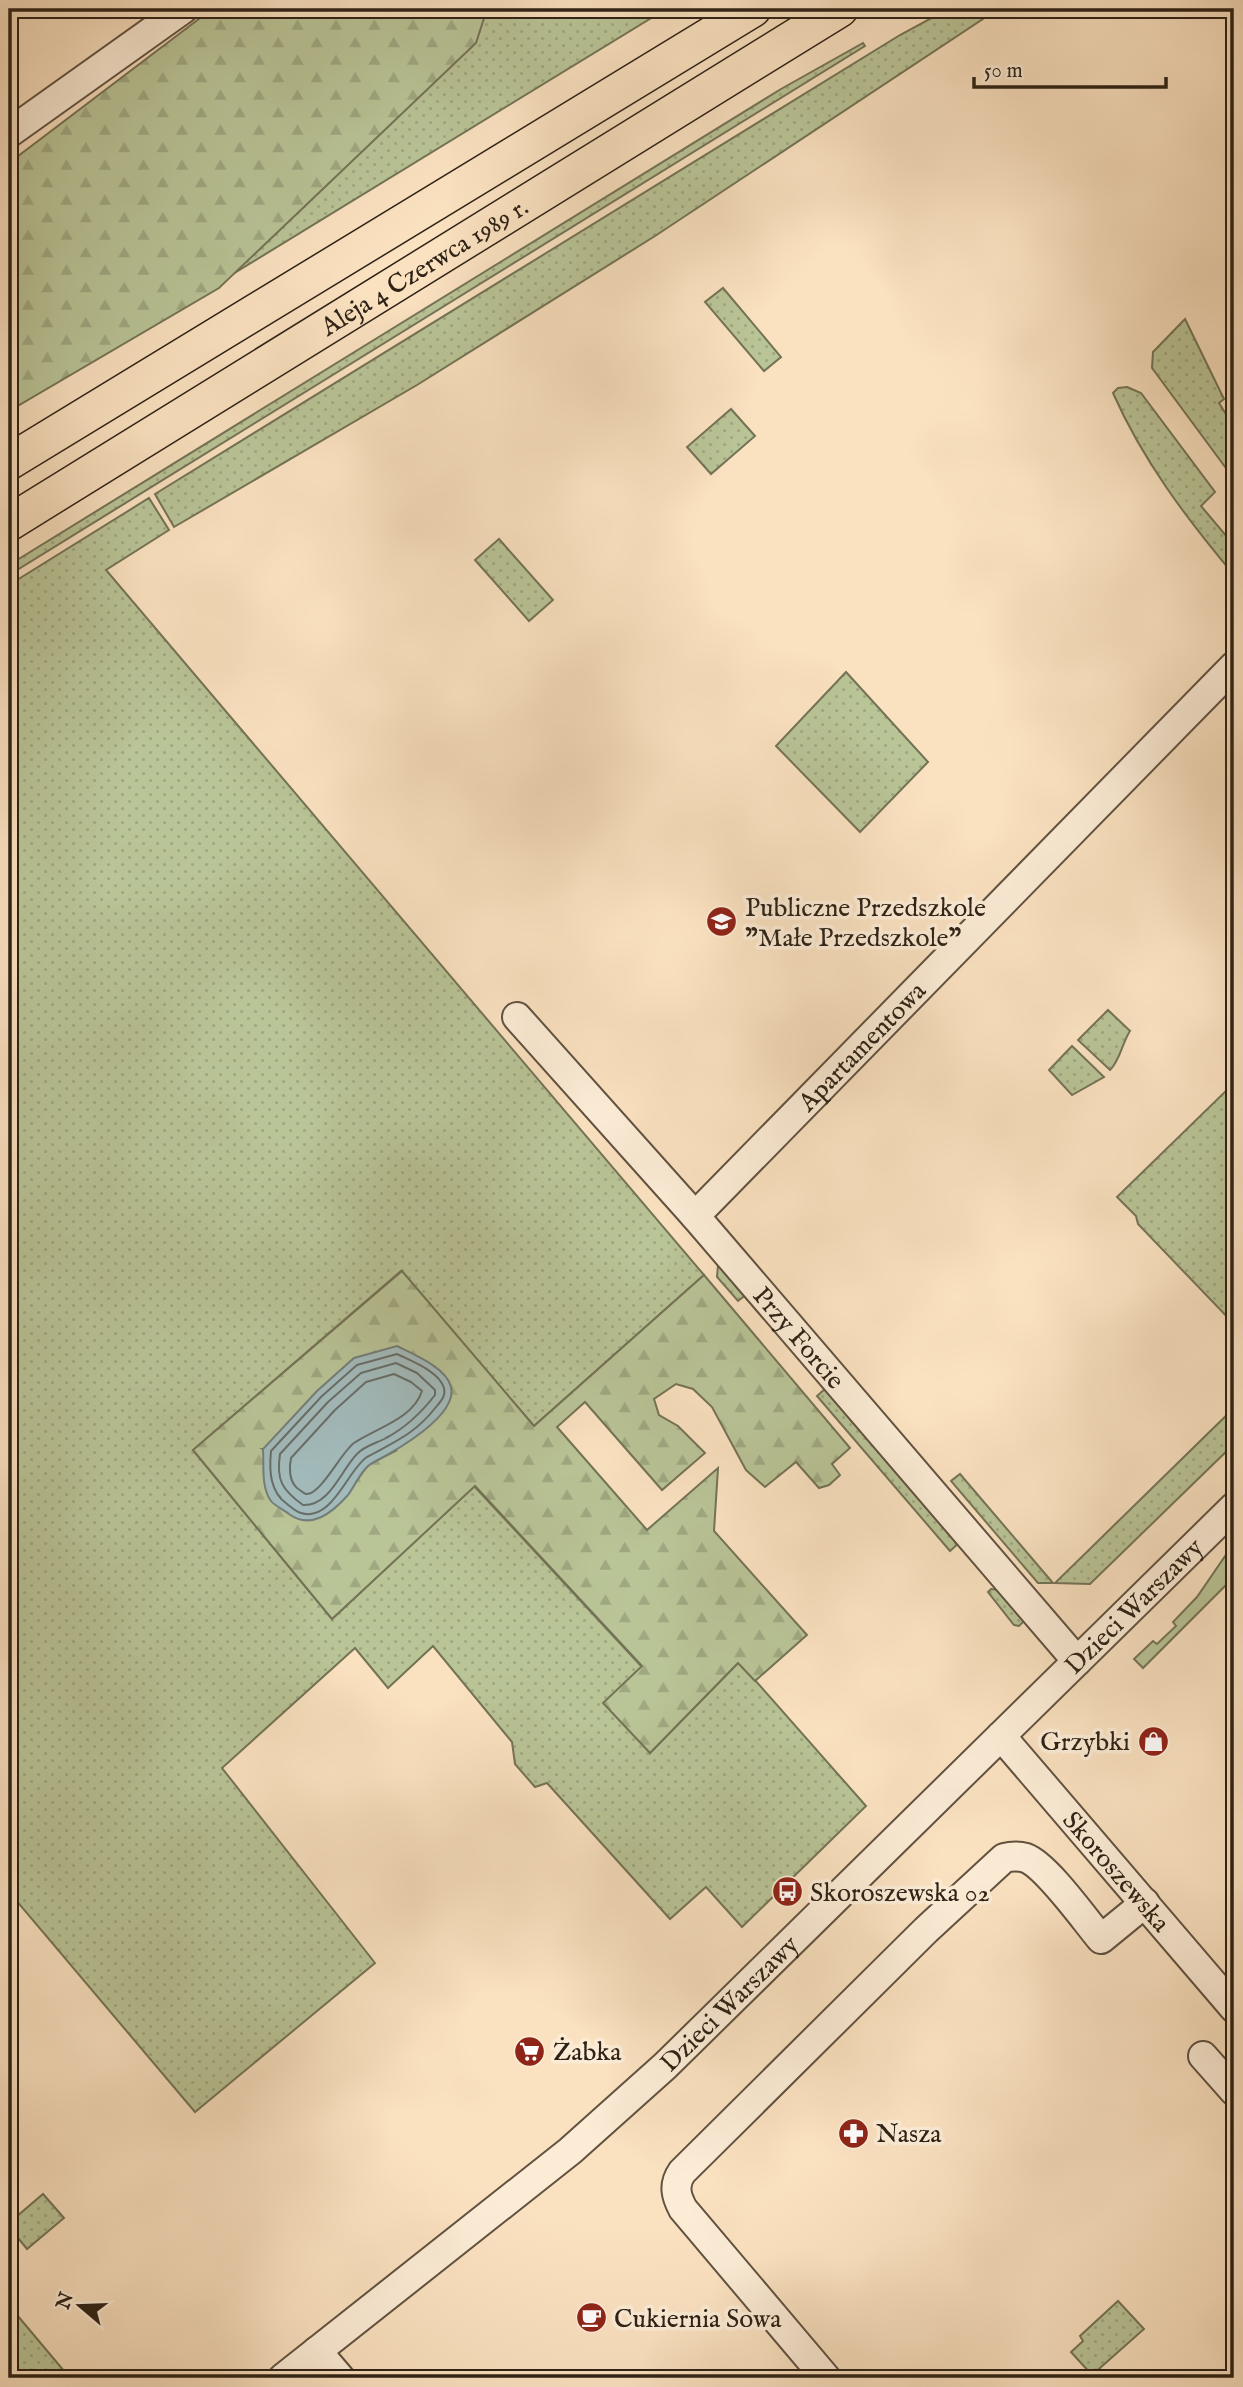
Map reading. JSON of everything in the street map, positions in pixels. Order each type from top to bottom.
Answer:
[{"type":"main road","name":"Aleja 4 Czerwca 1989 r.","points":[[9,462],[752,9]]},
{"type":"main road","name":"Aleja 4 Czerwca 1989 r.","points":[[9,523],[840,9]]},
{"type":"street","points":[[9,133],[183,9]]},
{"type":"street","name":"Apartamentowa","points":[[695,1216],[1234,666]]},
{"type":"street","name":"Przy Forcie","points":[[517,1017],[695,1216],[1077,1661]]},
{"type":"street","name":"Dzieci Warszawy","points":[[283,2378],[559,2160],[608,2118],[674,2057],[1234,1507]]},
{"type":"street","name":"Skoroszewska","points":[[1001,1736],[1234,2008]]},
{"type":"street","points":[[826,2378],[683,2208],[676,2191],[678,2178],[687,2165],[1004,1858],[1026,1858],[1043,1870],[1101,1939],[1145,1903]]},
{"type":"street","points":[[1203,2056],[1234,2091]]},
{"type":"street","points":[[317,2351],[341,2378]]},
{"type":"green space","points":[[212,9],[487,9],[476,43],[219,288],[9,411],[9,163]]},
{"type":"green space","points":[[222,9],[666,9],[9,411],[9,163]]},
{"type":"green space","points":[[948,9],[998,9],[655,236],[417,385],[174,527],[155,494],[900,35]]},
{"type":"green space","points":[[863,43],[865,46],[9,575],[9,565],[781,89]]},
{"type":"green space","points":[[723,288],[781,357],[764,371],[705,302]]},
{"type":"green space","points":[[1185,319],[1224,399],[1219,403],[1234,427],[1234,479],[1152,368],[1153,352]]},
{"type":"green space","points":[[1127,387],[1141,393],[1215,492],[1201,506],[1234,545],[1234,575],[1183,511],[1138,442],[1113,393],[1118,388]]},
{"type":"green space","points":[[731,409],[755,436],[711,474],[687,447]]},
{"type":"green space","points":[[149,498],[169,530],[106,570],[704,1275],[534,1426],[401,1271],[193,1450],[332,1619],[474,1486],[642,1667],[650,1753],[739,1662],[866,1806],[742,1927],[706,1887],[670,1919],[547,1783],[535,1787],[515,1764],[512,1742],[433,1646],[388,1688],[355,1648],[222,1768],[375,1963],[195,2112],[9,1892],[9,585]]},
{"type":"green space","points":[[499,539],[553,600],[529,621],[475,560]]},
{"type":"green space","points":[[846,672],[928,762],[860,832],[776,746]]},
{"type":"green space","points":[[1108,1010],[1130,1031],[1110,1070],[1078,1040]]},
{"type":"green space","points":[[1072,1046],[1104,1077],[1072,1095],[1049,1070]]},
{"type":"green space","points":[[1234,1083],[1234,1324],[1138,1224],[1136,1216],[1117,1197]]},
{"type":"green space","points":[[720,1264],[747,1294],[738,1301],[717,1277]]},
{"type":"green space","points":[[402,1271],[534,1426],[704,1275],[850,1448],[832,1464],[840,1475],[829,1485],[819,1488],[796,1462],[765,1487],[746,1470],[712,1407],[693,1389],[676,1384],[654,1399],[659,1415],[678,1426],[705,1453],[662,1490],[585,1402],[557,1427],[647,1530],[718,1468],[714,1531],[807,1635],[755,1681],[738,1663],[650,1753],[603,1703],[642,1666],[475,1486],[332,1619],[193,1450]],"holes":[[[263,1449],[397,1450],[368,1465],[346,1496]]]},
{"type":"green space","points":[[827,1387],[960,1542],[950,1551],[817,1396]]},
{"type":"green space","points":[[1234,1408],[1234,1444],[1090,1584],[1055,1583]]},
{"type":"green space","points":[[960,1474],[1053,1583],[1038,1583],[951,1481]]},
{"type":"green space","points":[[1234,1543],[1234,1577],[1143,1668],[1134,1659],[1153,1641],[1157,1644],[1176,1626],[1173,1622],[1197,1597]]},
{"type":"green space","points":[[991,1589],[1000,1590],[1026,1619],[1019,1626],[1014,1625],[988,1592]]},
{"type":"green space","points":[[43,2194],[64,2218],[27,2249],[9,2227],[9,2223]]},
{"type":"green space","points":[[1118,2301],[1144,2329],[1092,2375],[1071,2352],[1083,2341],[1080,2336]]},
{"type":"green space","points":[[9,2306],[12,2309],[70,2378],[9,2378]]},
{"type":"water","points":[[397,1346],[428,1362],[448,1380],[451,1398],[445,1409],[423,1431],[370,1465],[348,1495],[321,1517],[313,1520],[297,1519],[275,1505],[266,1490],[263,1449],[317,1391],[354,1358]]},
{"type":"place","name":"Publiczne Przedszkole \"Małe Przedszkole\"","points":[[722,922]]},
{"type":"place","name":"Grzybki","points":[[1153,1741]]},
{"type":"place","name":"Skoroszewska 02","points":[[787,1892]]},
{"type":"place","name":"Żabka","points":[[530,2051]]},
{"type":"place","name":"Nasza","points":[[853,2133]]},
{"type":"place","name":"Cukiernia Sowa","points":[[591,2318]]}]
